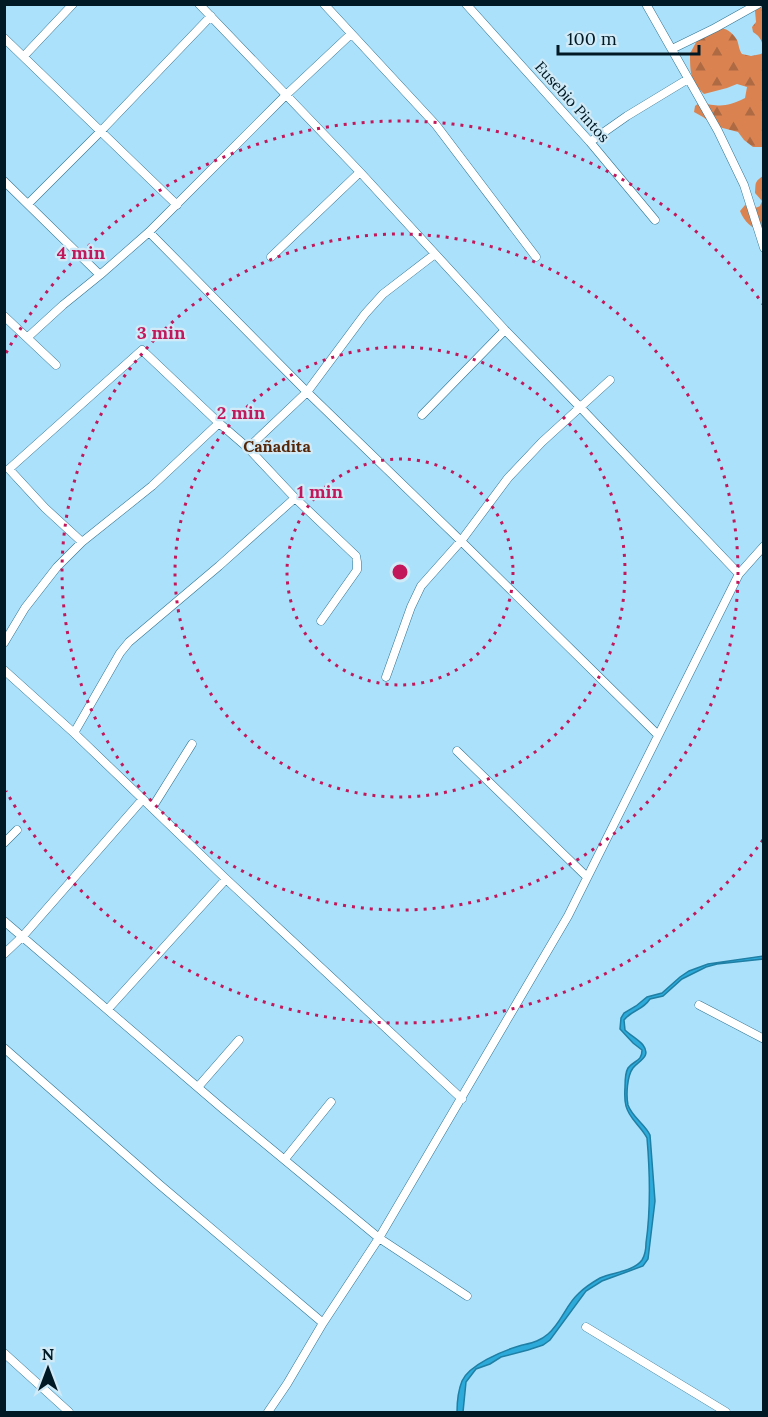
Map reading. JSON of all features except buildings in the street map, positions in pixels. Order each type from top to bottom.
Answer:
[{"type":"street","points":[[24,56],[73,4]]},
{"type":"street","points":[[199,4],[360,172],[505,330],[739,574]]},
{"type":"street","points":[[324,4],[436,125],[536,257]]},
{"type":"street","name":"Eusebio Pintos","points":[[466,4],[590,142],[655,220]]},
{"type":"street","points":[[646,4],[718,130],[744,185],[764,248]]},
{"type":"street","points":[[672,49],[758,4]]},
{"type":"street","points":[[28,204],[211,16]]},
{"type":"street","points":[[28,337],[149,232],[286,95],[351,34]]},
{"type":"street","points":[[4,38],[177,205]]},
{"type":"street","points":[[590,142],[634,111],[688,79]]},
{"type":"street","points":[[271,257],[360,172]]},
{"type":"street","points":[[4,181],[100,275]]},
{"type":"street","points":[[149,232],[306,392],[658,735]]},
{"type":"street","points":[[248,448],[306,392],[383,294],[435,254]]},
{"type":"street","points":[[4,316],[56,364]]},
{"type":"street","points":[[422,415],[505,330]]},
{"type":"street","points":[[82,542],[45,508],[9,469],[142,350],[248,448],[295,498],[356,556],[357,570],[321,621]]},
{"type":"street","points":[[386,677],[421,586],[461,541],[508,478],[542,442],[610,380]]},
{"type":"street","points":[[4,643],[26,608],[57,567],[82,542],[152,486],[219,423]]},
{"type":"street","points":[[74,733],[120,652],[129,642],[295,498]]},
{"type":"street","points":[[268,1413],[323,1323],[380,1238],[568,915],[739,574],[764,546]]},
{"type":"street","points":[[4,670],[74,733],[142,800],[462,1100]]},
{"type":"street","points":[[152,808],[192,744]]},
{"type":"street","points":[[457,751],[587,877]]},
{"type":"street","points":[[4,954],[23,936],[142,800]]},
{"type":"street","points":[[4,843],[17,830]]},
{"type":"street","points":[[108,1009],[226,879]]},
{"type":"street","points":[[4,921],[223,1109],[380,1238],[467,1296]]},
{"type":"street","points":[[699,1005],[764,1039]]},
{"type":"street","points":[[198,1087],[239,1040]]},
{"type":"street","points":[[4,1048],[160,1185],[323,1323]]},
{"type":"street","points":[[285,1160],[331,1102]]},
{"type":"street","points":[[586,1327],[726,1413]]},
{"type":"street","points":[[4,1353],[69,1413]]},
{"type":"green space","points":[[763,5],[763,45],[753,32],[752,27],[756,22],[755,11]]},
{"type":"green space","points":[[717,28],[723,28],[733,34],[742,54],[751,56],[763,52],[763,147],[753,147],[738,132],[715,126],[694,112],[695,106],[699,103],[722,105],[745,98],[747,87],[737,84],[704,94],[692,76],[690,53],[702,36]]},
{"type":"green space","points":[[763,176],[763,230],[749,224],[740,211],[745,205],[752,208],[760,206],[762,201],[755,193],[757,181]]},
{"type":"water","points":[[763,956],[763,959],[706,967],[682,979],[663,996],[650,999],[624,1020],[625,1030],[641,1043],[646,1053],[631,1071],[627,1096],[630,1109],[650,1135],[655,1201],[648,1259],[643,1266],[602,1281],[586,1291],[550,1340],[543,1345],[501,1357],[476,1369],[466,1382],[463,1412],[457,1412],[462,1381],[471,1369],[495,1355],[545,1337],[553,1330],[574,1298],[583,1290],[600,1278],[633,1267],[644,1256],[649,1204],[647,1138],[630,1114],[625,1098],[627,1070],[639,1059],[642,1050],[620,1029],[624,1013],[647,997],[662,993],[689,971],[708,964]]},
{"type":"district","name":"Cañadita","points":[[277,446]]}]
